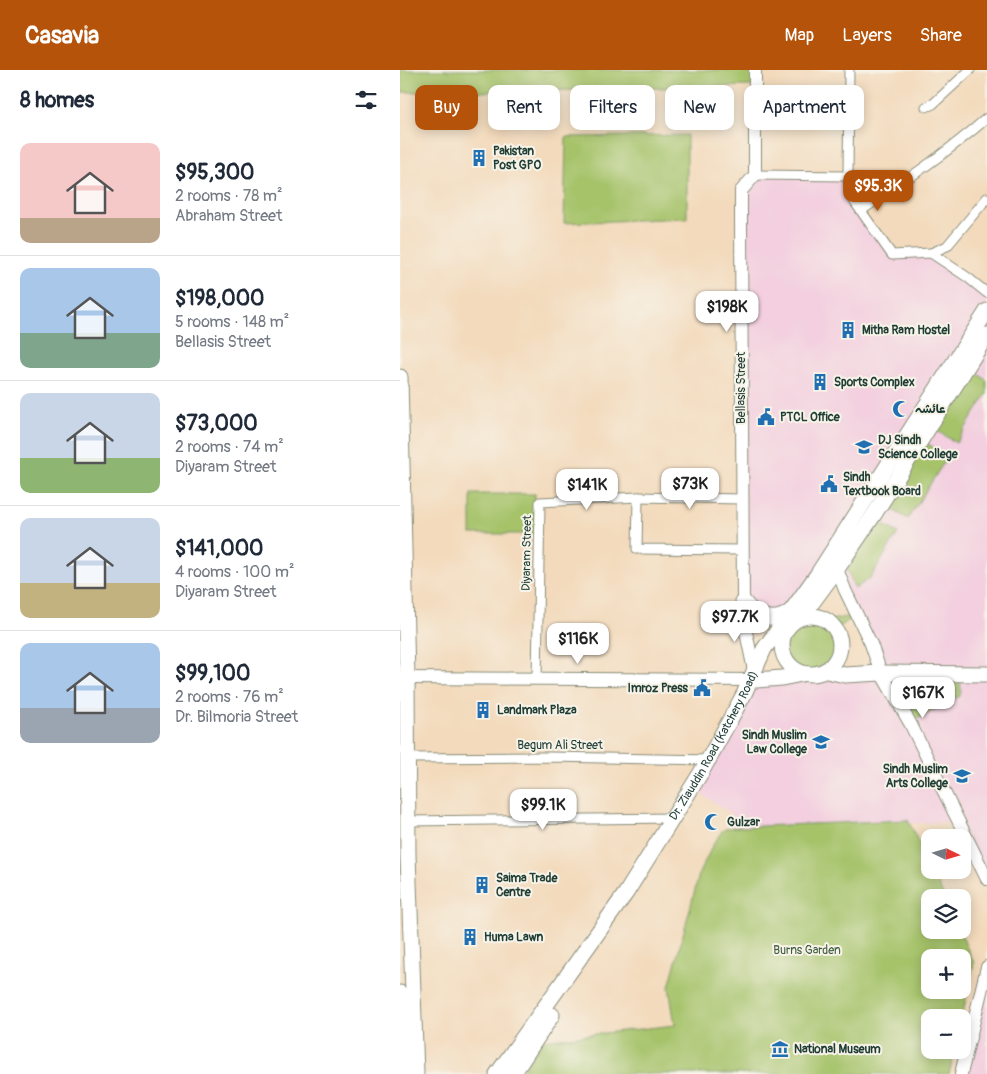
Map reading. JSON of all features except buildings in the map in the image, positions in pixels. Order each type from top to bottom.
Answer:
[{"type":"main road","name":"Dr. Ziauddin Road (Katchery Road)","points":[[513,1074],[630,898],[710,760],[754,677],[817,575],[987,311]]},
{"type":"main road","name":"Dr. Ziauddin Road (Katchery Road)","points":[[790,621],[806,611],[837,569],[880,505],[987,335]]},
{"type":"main road","points":[[400,377],[403,678],[408,821],[406,1072]]},
{"type":"main road","points":[[743,601],[752,611],[771,618],[783,617],[790,621],[811,616],[828,621],[839,634],[841,649],[837,659],[827,671]]},
{"type":"main road","points":[[790,621],[782,648],[784,658],[790,666],[802,674]]},
{"type":"main road","points":[[754,677],[782,678],[827,671],[845,675],[881,673],[987,674]]},
{"type":"main road","name":"Dr. Ziauddin Road (Katchery Road)","points":[[497,1074],[626,893],[675,818]]},
{"type":"main road","points":[[400,993],[406,1072]]},
{"type":"street","points":[[755,70],[755,175],[848,176]]},
{"type":"street","points":[[850,70],[848,176],[850,191],[854,201],[892,255],[931,253],[947,246],[987,198]]},
{"type":"street","points":[[926,107],[933,104],[970,70]]},
{"type":"street","points":[[862,210],[965,138],[987,118]]},
{"type":"street","name":"Bellasis Street","points":[[754,677],[743,601],[741,190],[755,175]]},
{"type":"street","points":[[931,253],[987,293]]},
{"type":"street","points":[[742,499],[638,497],[637,549],[742,550]]},
{"type":"street","name":"Diyaram Street","points":[[537,679],[540,502],[638,497]]},
{"type":"street","points":[[837,569],[844,590],[871,644],[881,673],[910,723],[987,879]]},
{"type":"street","points":[[403,678],[754,677]]},
{"type":"street","name":"Begum Ali Street","points":[[407,758],[549,757],[710,760]]},
{"type":"street","points":[[408,821],[675,818]]},
{"type":"street","points":[[961,1074],[987,967]]},
{"type":"shaded area","name":"DJ Sindh Science College","points":[[758,175],[848,176],[850,191],[892,255],[931,253],[987,293],[987,878],[971,846],[971,829],[962,829],[959,822],[736,827],[726,825],[732,814],[695,790],[756,680],[884,673],[837,569],[783,617],[747,607],[741,191]]},
{"type":"shaded area","points":[[987,988],[987,1074],[966,1074]]},
{"type":"green space","points":[[400,70],[755,70],[755,85],[744,86],[665,85],[665,88],[655,88],[655,85],[570,85],[570,90],[560,90],[560,85],[488,85],[488,92],[478,92],[478,85],[415,85],[415,92],[401,92]]},
{"type":"green space","points":[[687,135],[687,218],[564,223],[566,137]]},
{"type":"green space","points":[[972,370],[987,380],[987,394],[956,443],[934,429]]},
{"type":"green space","points":[[926,443],[948,456],[908,519],[886,506]]},
{"type":"green space","points":[[471,494],[535,494],[535,534],[471,534]]},
{"type":"green space","points":[[877,521],[898,533],[871,577],[855,589],[847,570]]},
{"type":"green space","points":[[857,614],[836,630],[841,648],[837,659],[827,671],[815,675],[802,673],[792,666],[784,656],[782,643],[787,631],[801,619],[809,616],[830,620]]},
{"type":"green space","points":[[885,673],[960,675],[960,696],[910,723]]},
{"type":"green space","name":"Burns Garden","points":[[908,820],[921,848],[921,879],[936,879],[940,889],[921,889],[921,939],[963,939],[968,949],[921,949],[921,999],[966,999],[964,1009],[921,1009],[921,1059],[953,1059],[949,1074],[521,1074],[542,1040],[675,1025],[669,987],[700,871],[713,845],[722,831],[727,828]]},
{"type":"green space","name":"Burns Garden","points":[[971,956],[974,963],[971,976]]},
{"type":"place","name":"Pakistan Post GPO","points":[[479,158]]},
{"type":"place","name":"Mitha Ram Hostel","points":[[848,330]]},
{"type":"place","name":"Sports Complex","points":[[820,382]]},
{"type":"place","name":"عائشہ","points":[[901,409]]},
{"type":"place","name":"PTCL Office","points":[[766,417]]},
{"type":"place","name":"DJ Sindh Science College","points":[[864,447]]},
{"type":"place","name":"Sindh Textbook Board","points":[[829,484]]},
{"type":"place","name":"Imroz Press","points":[[702,688]]},
{"type":"place","name":"Landmark Plaza","points":[[483,710]]},
{"type":"place","name":"Sindh Muslim Law College","points":[[821,742]]},
{"type":"place","name":"Sindh Muslim Arts College","points":[[962,776]]},
{"type":"place","name":"Gulzar","points":[[713,822]]},
{"type":"place","name":"Saima Trade Centre","points":[[482,885]]},
{"type":"place","name":"Huma Lawn","points":[[470,937]]},
{"type":"place","name":"National Museum","points":[[780,1049]]}]
